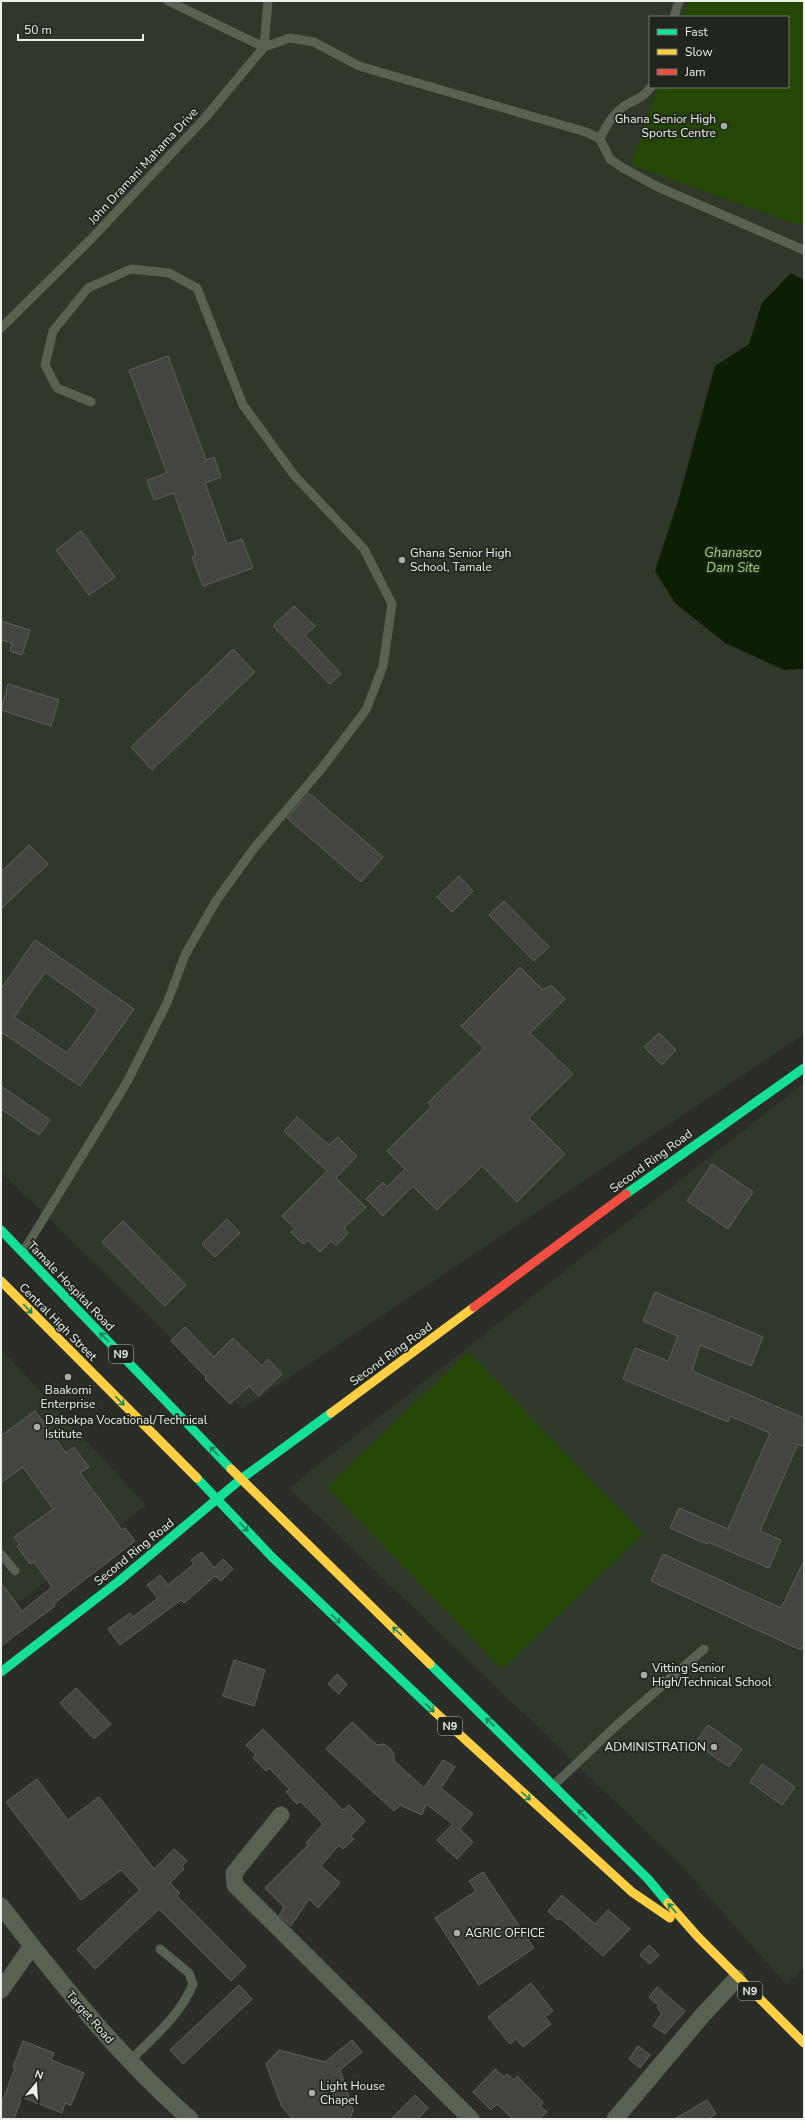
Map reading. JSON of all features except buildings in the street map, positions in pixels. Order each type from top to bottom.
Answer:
[{"type":"main road","name":"Second Ring Road","points":[[1,1672],[119,1581],[241,1479],[661,1168],[804,1068]]},
{"type":"main road","name":"Tamale Hospital Road","points":[[1,1230],[241,1479]]},
{"type":"main road","name":"Central High Street","points":[[1,1281],[217,1498]]},
{"type":"main road","name":"N9","points":[[241,1479],[648,1879],[698,1937],[737,1978],[804,2043]]},
{"type":"main road","name":"N9","points":[[217,1498],[272,1557],[480,1754],[632,1892],[698,1937]]},
{"type":"street","points":[[281,1814],[234,1873],[235,1885],[471,2119]]},
{"type":"street","name":"Target Road","points":[[1,1906],[60,1982],[130,2061],[190,2119]]},
{"type":"street","points":[[1,1990],[32,1946]]},
{"type":"street","points":[[615,2119],[700,2017],[737,1978]]},
{"type":"lane","points":[[168,1],[264,47],[290,38],[314,42],[359,66],[586,132],[600,139],[610,159],[623,168],[658,187],[804,250]]},
{"type":"lane","points":[[264,47],[268,1]]},
{"type":"lane","points":[[674,16],[679,1]]},
{"type":"lane","name":"John Dramani Mahama Drive","points":[[1,328],[92,238],[204,119],[264,47]]},
{"type":"lane","points":[[600,139],[606,124],[617,112],[626,105],[644,97],[650,88]]},
{"type":"lane","points":[[22,1252],[127,1082],[167,1003],[185,956],[216,901],[255,847],[322,768],[366,710],[383,666],[392,604],[364,549],[294,475],[243,405],[197,288],[169,273],[131,269],[88,288],[53,331],[45,365],[57,388],[91,402]]},
{"type":"lane","points":[[1,1554],[15,1571]]},
{"type":"lane","points":[[554,1785],[617,1725],[704,1649]]},
{"type":"lane","points":[[130,2061],[175,2016],[189,1995],[193,1984],[190,1973],[160,1949]]},
{"type":"shaded area","name":"Ghana Senior High School, Tamale","points":[[1,1],[804,1],[804,1034],[243,1408],[1,1172]]},
{"type":"shaded area","name":"Vitting Senior High/Technical School","points":[[804,1083],[804,1967],[787,1985],[679,1863],[289,1488]]},
{"type":"shaded area","name":"Dabokpa Vocational/Technical Istitute","points":[[1,1349],[146,1505],[1,1616]]},
{"type":"green space","name":"Ghana Senior High Sports Centre","points":[[688,1],[804,1],[804,227],[631,165],[658,88],[789,88],[789,16],[683,16]]},
{"type":"green space","points":[[468,1352],[643,1534],[502,1669],[327,1487]]},
{"type":"water","name":"Ghanasco Dam Site","points":[[791,273],[804,280],[804,669],[784,670],[725,643],[675,603],[655,571],[679,498],[715,366],[749,344],[762,303]]},
{"type":"traffic: fast","points":[[626,1194],[804,1068]]},
{"type":"traffic: fast","points":[[1,1230],[231,1469]]},
{"type":"traffic: fast","points":[[1,1672],[119,1581],[241,1479],[331,1413]]},
{"type":"traffic: fast","points":[[197,1478],[272,1557],[434,1711]]},
{"type":"traffic: fast","points":[[430,1664],[648,1879],[668,1903]]},
{"type":"traffic: slow","points":[[1,1281],[197,1478]]},
{"type":"traffic: slow","points":[[331,1413],[474,1307]]},
{"type":"traffic: slow","points":[[231,1469],[430,1664]]},
{"type":"traffic: slow","points":[[434,1711],[632,1892],[670,1918]]},
{"type":"traffic: slow","points":[[668,1903],[698,1937],[804,2043]]},
{"type":"traffic: jam","points":[[474,1307],[626,1194]]},
{"type":"place","name":"Ghana Senior High Sports Centre","points":[[724,126]]},
{"type":"place","name":"Ghana Senior High School, Tamale","points":[[402,560]]},
{"type":"place","name":"Baakomi Enterprise","points":[[68,1377]]},
{"type":"place","name":"Dabokpa Vocational/Technical Istitute","points":[[37,1427]]},
{"type":"place","name":"Vitting Senior High/Technical School","points":[[644,1675]]},
{"type":"place","name":"ADMINISTRATION","points":[[714,1747]]},
{"type":"place","name":"AGRIC OFFICE","points":[[457,1933]]},
{"type":"place","name":"Light House Chapel","points":[[312,2093]]}]
